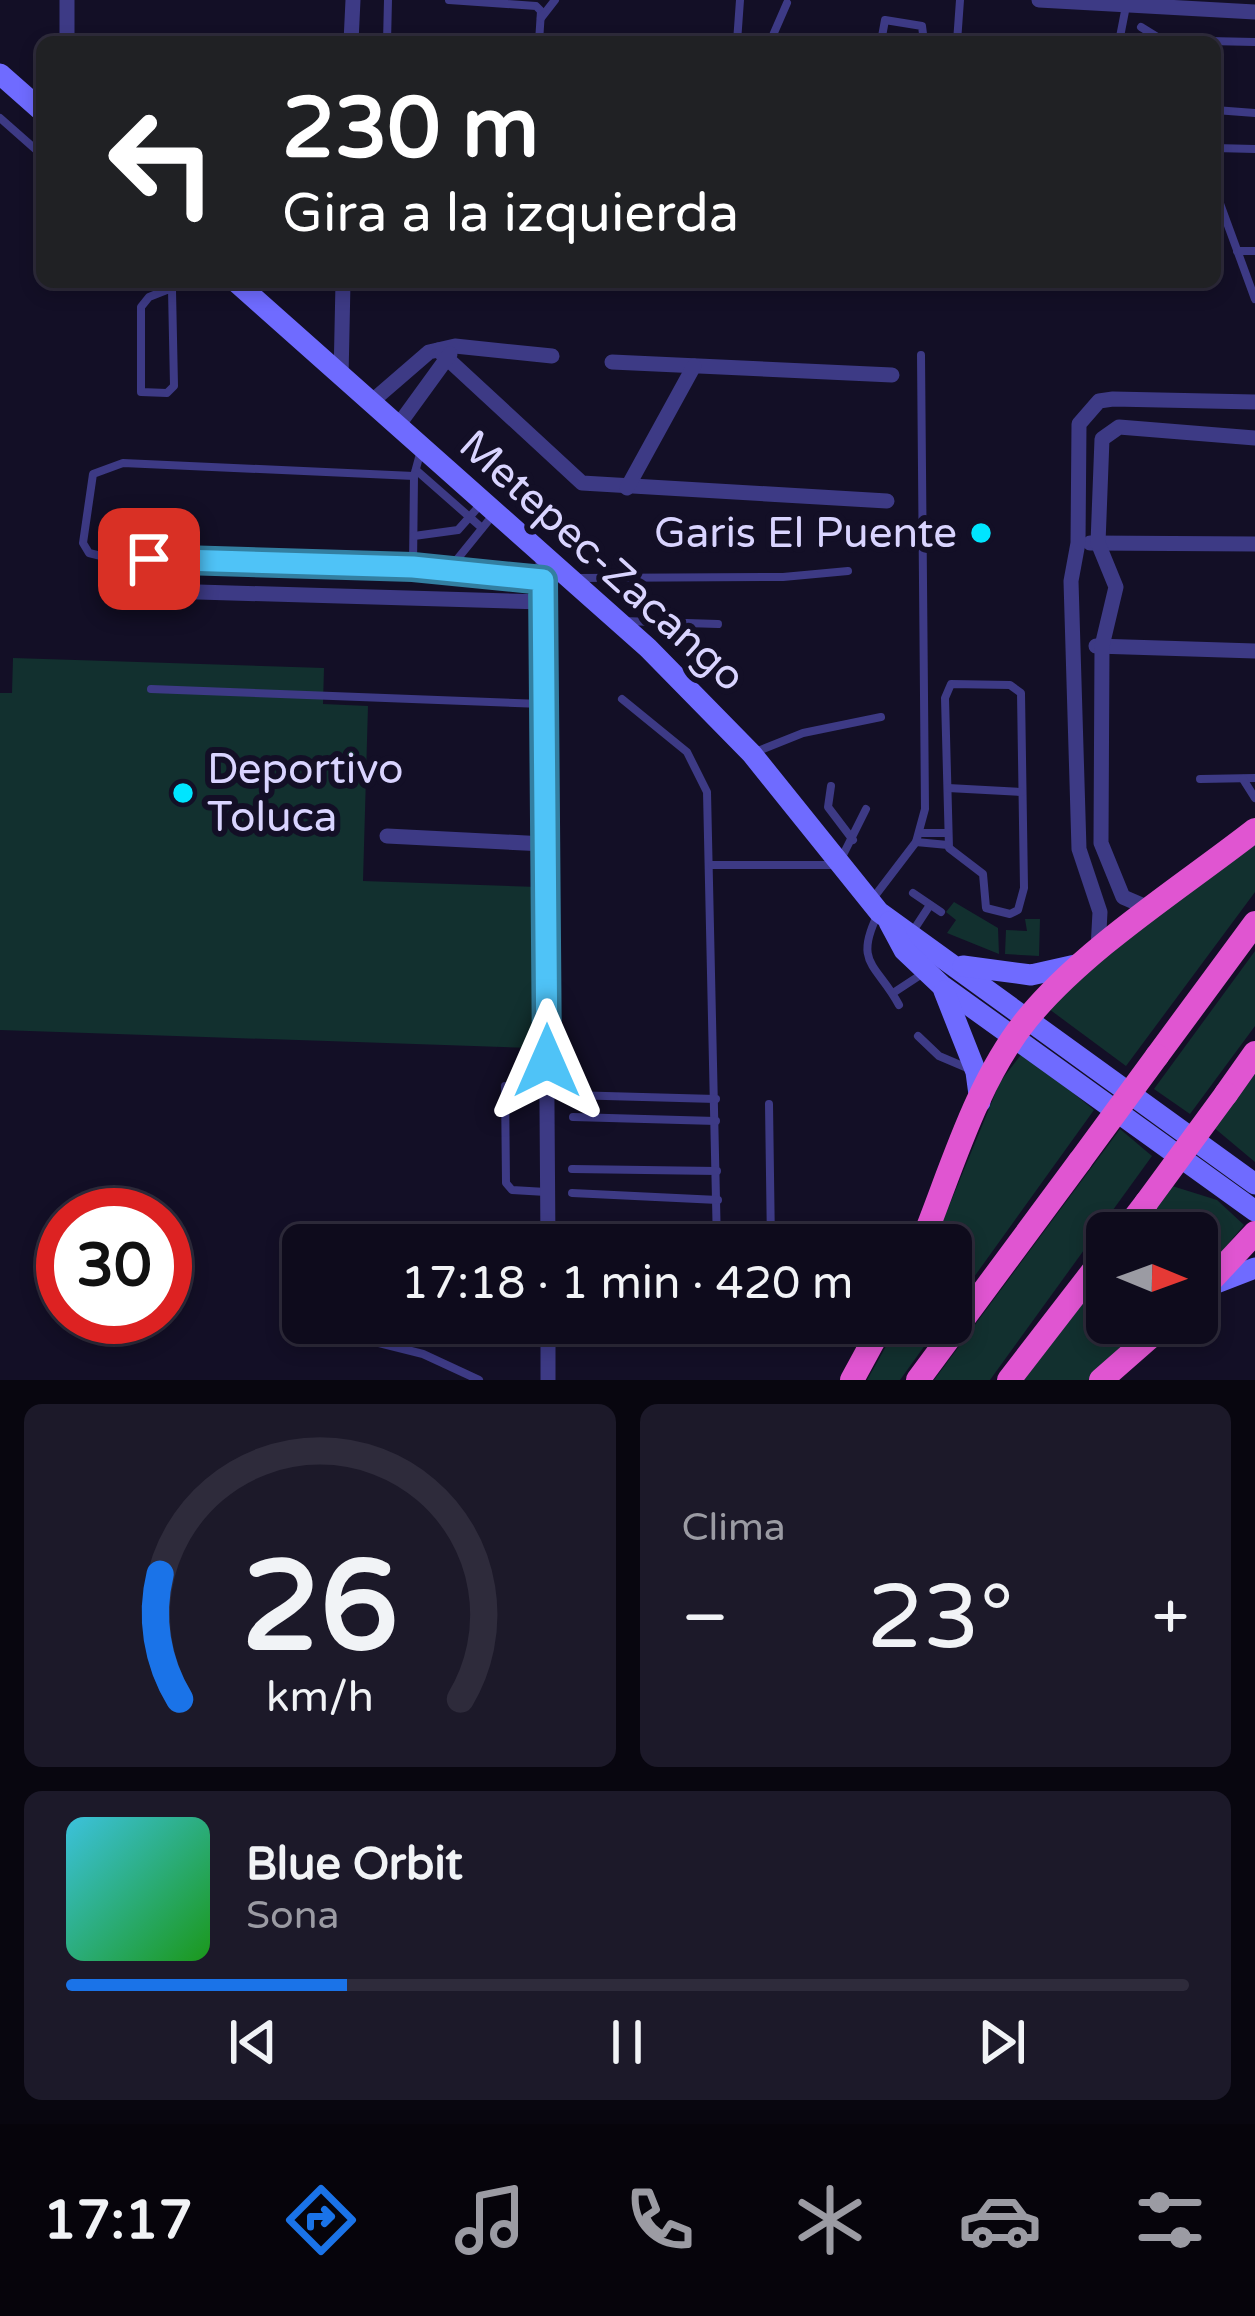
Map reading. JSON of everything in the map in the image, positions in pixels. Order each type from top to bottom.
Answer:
[{"type":"highway","points":[[930,1224],[980,1102],[1021,1028],[1092,958],[1255,830]]},
{"type":"highway","points":[[917,1380],[1255,923]]},
{"type":"highway","points":[[1139,1212],[1255,1054]]},
{"type":"highway","points":[[1218,1273],[1255,1233]]},
{"type":"highway","points":[[1009,1380],[1086,1280]]},
{"type":"highway","points":[[852,1380],[872,1344]]},
{"type":"highway","points":[[1102,1380],[1142,1344]]},
{"type":"main road","points":[[0,74],[36,106]]},
{"type":"main road","name":"Metepec-Zacango","points":[[243,288],[397,427],[417,464],[543,556],[616,620],[752,754],[904,950],[933,979],[1021,1028]]},
{"type":"main road","name":"Metepec-Zacango","points":[[879,912],[951,962],[1021,1028]]},
{"type":"main road","points":[[951,962],[1031,975],[1092,958]]},
{"type":"main road","points":[[933,979],[976,1072],[980,1102]]},
{"type":"main road","points":[[1021,1028],[1255,1184]]},
{"type":"main road","points":[[1021,1028],[1255,1211]]},
{"type":"main road","points":[[1218,1284],[1255,1268]]},
{"type":"street","points":[[67,0],[67,36]]},
{"type":"street","points":[[351,36],[353,0]]},
{"type":"street","points":[[1039,0],[1255,12]]},
{"type":"street","points":[[341,378],[343,288]]},
{"type":"street","points":[[370,403],[407,371],[446,352],[552,356]]},
{"type":"street","points":[[397,427],[446,352]]},
{"type":"street","points":[[446,352],[577,480],[627,488],[887,500]]},
{"type":"street","points":[[612,362],[892,375]]},
{"type":"street","points":[[627,488],[694,366]]},
{"type":"street","points":[[407,371],[428,386]]},
{"type":"street","points":[[1092,958],[1100,912],[1079,849],[1077,646],[1071,581],[1078,543],[1077,441],[1088,410],[1113,399],[1255,402]]},
{"type":"street","points":[[1208,430],[1209,404]]},
{"type":"street","points":[[1154,910],[1123,897],[1106,864],[1102,646],[1116,587],[1098,543],[1101,444],[1106,434],[1120,427],[1208,430],[1255,438]]},
{"type":"street","points":[[1078,543],[1255,544]]},
{"type":"street","points":[[543,556],[548,1224]]},
{"type":"street","points":[[165,591],[543,602]]},
{"type":"street","points":[[1077,646],[1255,651]]},
{"type":"street","points":[[387,836],[545,844]]},
{"type":"street","points":[[1085,878],[1106,864]]},
{"type":"street","points":[[1100,912],[1123,897]]},
{"type":"street","points":[[548,1344],[548,1380]]},
{"type":"lane","points":[[387,36],[388,0]]},
{"type":"lane","points":[[449,0],[536,6],[539,36]]},
{"type":"lane","points":[[540,20],[555,0]]},
{"type":"lane","points":[[737,36],[740,0]]},
{"type":"lane","points":[[957,36],[960,0]]},
{"type":"lane","points":[[773,36],[787,3]]},
{"type":"lane","points":[[1120,36],[1126,5]]},
{"type":"lane","points":[[882,36],[885,20],[922,26],[923,36]]},
{"type":"lane","points":[[1141,27],[1153,36]]},
{"type":"lane","points":[[1221,41],[1255,42]]},
{"type":"lane","points":[[1221,110],[1255,112]]},
{"type":"lane","points":[[0,118],[36,150]]},
{"type":"lane","points":[[1221,148],[1255,149]]},
{"type":"lane","points":[[1221,206],[1255,299]]},
{"type":"lane","points":[[1237,250],[1255,251]]},
{"type":"lane","points":[[172,290],[174,386],[167,393],[141,392],[141,307],[149,297],[176,288]]},
{"type":"lane","points":[[899,1004],[866,960],[866,937],[918,837],[925,809],[921,355]]},
{"type":"lane","points":[[413,567],[417,464],[123,463],[92,475],[83,543],[89,553],[105,557],[413,567],[445,574],[543,580]]},
{"type":"lane","points":[[414,536],[449,534],[482,515]]},
{"type":"lane","points":[[445,574],[482,515]]},
{"type":"lane","points":[[567,578],[783,577],[848,571]]},
{"type":"lane","points":[[616,620],[718,624]]},
{"type":"lane","points":[[1010,685],[1021,693],[1022,792],[1024,887],[1016,912],[986,908],[983,874],[952,855],[948,839],[947,687],[1010,685]]},
{"type":"lane","points":[[151,689],[544,704]]},
{"type":"lane","points":[[622,699],[681,745],[701,772],[712,865],[717,1224]]},
{"type":"lane","points":[[752,754],[802,733],[881,716]]},
{"type":"lane","points":[[1242,777],[1255,798]]},
{"type":"lane","points":[[1200,779],[1255,778]]},
{"type":"lane","points":[[831,786],[828,807],[853,840]]},
{"type":"lane","points":[[948,788],[1022,792]]},
{"type":"lane","points":[[712,865],[838,865],[866,808]]},
{"type":"lane","points":[[918,837],[948,839]]},
{"type":"lane","points":[[913,893],[941,912]]},
{"type":"lane","points":[[910,935],[930,904]]},
{"type":"lane","points":[[893,993],[933,979]]},
{"type":"lane","points":[[918,1036],[939,1056],[976,1072]]},
{"type":"lane","points":[[506,1086],[506,1184],[512,1190],[547,1192]]},
{"type":"lane","points":[[569,1095],[716,1099]]},
{"type":"lane","points":[[769,1104],[771,1224]]},
{"type":"lane","points":[[574,1117],[716,1121]]},
{"type":"lane","points":[[572,1168],[717,1171]]},
{"type":"lane","points":[[572,1193],[718,1199]]},
{"type":"lane","points":[[383,1344],[423,1354],[479,1380]]},
{"type":"green space","name":"Deportivo Toluca","points":[[13,658],[324,668],[323,704],[368,706],[363,881],[537,887],[532,1048],[0,1030],[0,693],[12,693]]},
{"type":"green space","points":[[1255,839],[1255,892],[1126,1066],[1049,1009],[1109,954]]},
{"type":"green space","points":[[954,902],[998,928],[999,954],[947,933],[956,920],[946,912]]},
{"type":"green space","points":[[1025,919],[1040,919],[1039,956],[1005,954],[1006,930],[1027,931]]},
{"type":"green space","points":[[1255,951],[1255,1026],[1190,1114],[1154,1089]]},
{"type":"green space","points":[[1023,1052],[1094,1110],[972,1280],[972,1224],[942,1224],[1000,1082]]},
{"type":"green space","points":[[1255,1067],[1255,1162],[1212,1126]]},
{"type":"green space","points":[[1120,1129],[1152,1156],[1112,1212],[1086,1212],[1086,1247],[990,1380],[934,1380],[961,1344],[972,1344],[972,1329]]},
{"type":"green space","points":[[1169,1185],[1217,1200],[1244,1225],[1218,1256],[1218,1212],[1149,1212]]},
{"type":"green space","points":[[1086,1296],[1086,1344],[1130,1344],[1091,1380],[1024,1380]]},
{"type":"green space","points":[[887,1344],[926,1344],[900,1380],[867,1380]]},
{"type":"place","name":"Garis El Puente","points":[[981,533]]},
{"type":"place","name":"Deportivo Toluca","points":[[183,793]]},
{"type":"route","points":[[149,559],[413,567],[423,572],[543,580],[547,1061]]}]
